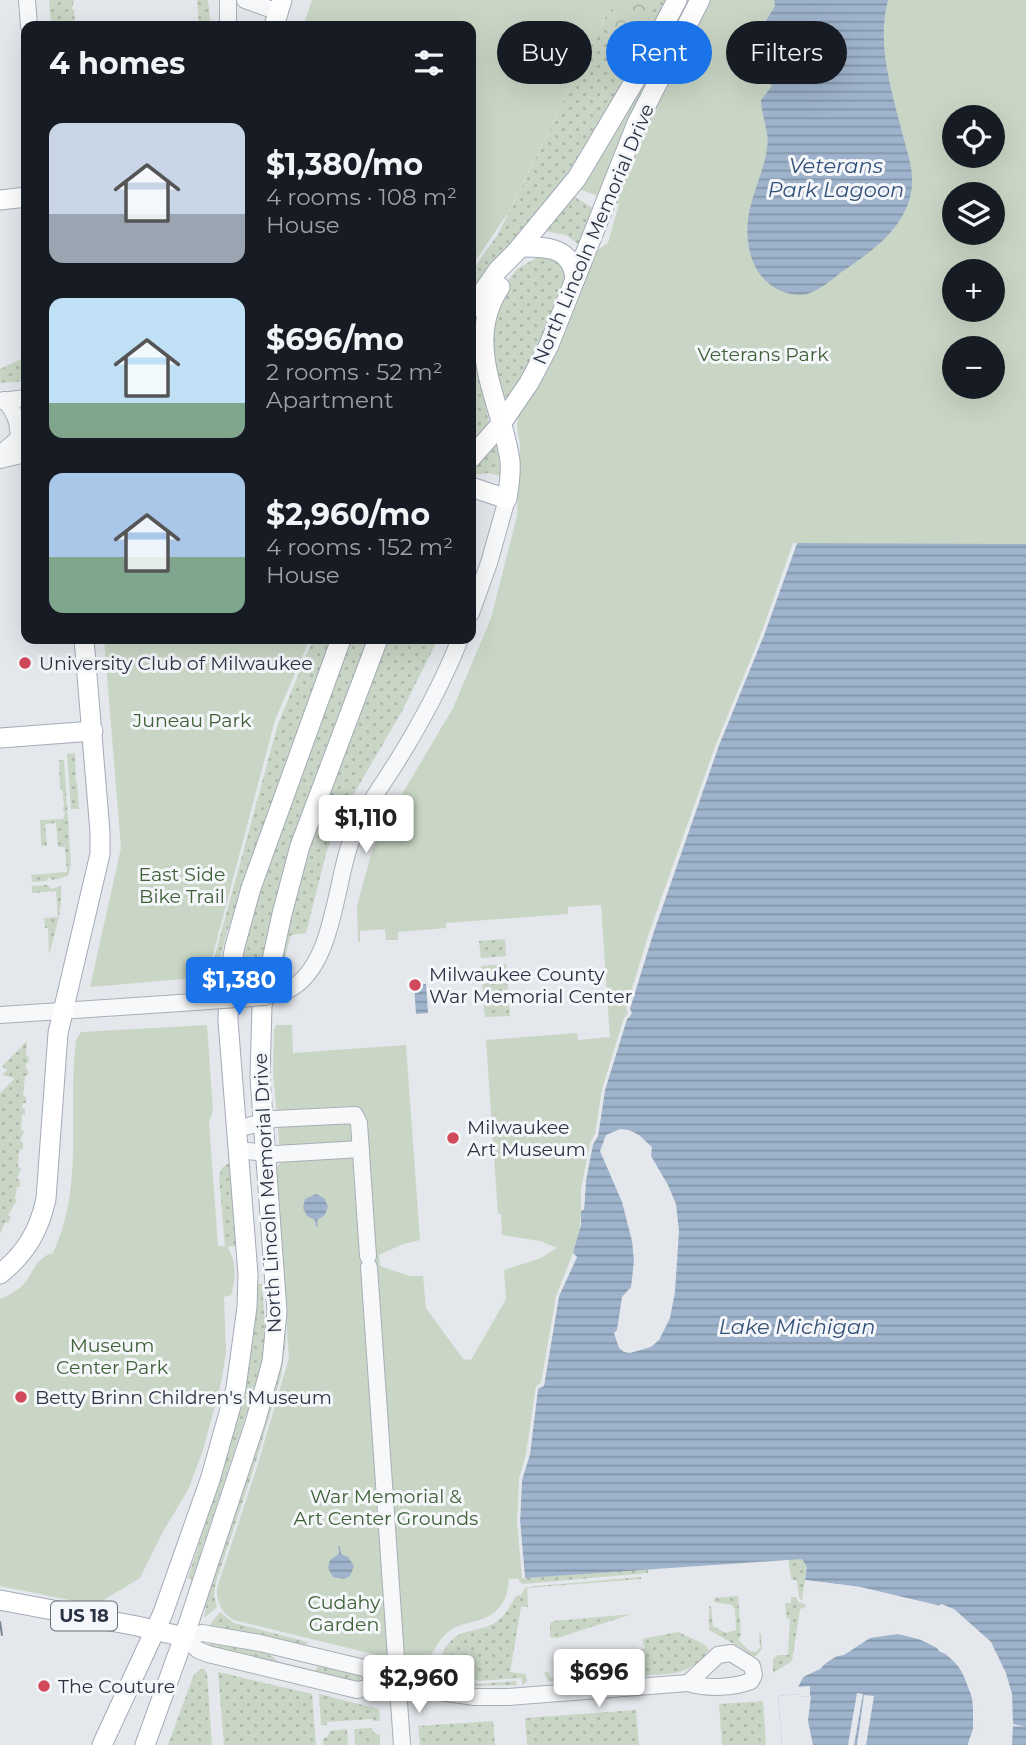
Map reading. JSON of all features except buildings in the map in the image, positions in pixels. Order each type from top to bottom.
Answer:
[{"type":"main road","name":"North Lincoln Memorial Drive","points":[[476,302],[498,270],[578,178],[634,82],[677,0]]},
{"type":"main road","name":"North Lincoln Memorial Drive","points":[[476,452],[501,424],[529,383],[549,345],[637,123],[700,0]]},
{"type":"main road","points":[[0,200],[21,198]]},
{"type":"main road","points":[[476,489],[507,499],[510,463],[485,358],[483,333],[489,304],[510,271],[518,250],[550,248],[558,251],[573,265],[575,279]]},
{"type":"main road","points":[[0,1274],[15,1262],[31,1243],[43,1216],[58,1033],[100,853],[84,644]]},
{"type":"main road","name":"North Lincoln Memorial Drive","points":[[102,1745],[156,1630],[211,1480],[230,1417],[240,1369],[247,1307],[247,1266],[227,996],[234,946],[251,888],[339,644]]},
{"type":"main road","name":"North Lincoln Memorial Drive","points":[[145,1745],[184,1637],[272,1362],[277,1312],[260,1077],[262,1006],[300,846],[376,644]]},
{"type":"main road","points":[[0,738],[93,731]]},
{"type":"main road","name":"US 18","points":[[0,1600],[184,1637]]},
{"type":"street","points":[[27,0],[29,21]]},
{"type":"street","points":[[228,0],[228,21]]},
{"type":"street","points":[[245,0],[278,13]]},
{"type":"street","points":[[2,401],[21,399]]},
{"type":"street","points":[[2,401],[13,410],[21,434]]},
{"type":"street","points":[[0,454],[21,436]]},
{"type":"street","points":[[0,460],[21,455]]},
{"type":"street","points":[[476,599],[507,499]]},
{"type":"street","points":[[0,1015],[265,997],[288,990],[305,979],[316,964],[324,942],[354,834],[414,734],[458,644]]},
{"type":"street","points":[[237,1129],[286,1118],[355,1115],[359,1123],[392,1686],[402,1745]]},
{"type":"street","points":[[238,1150],[265,1153],[361,1149]]},
{"type":"street","points":[[184,1637],[202,1633],[297,1652],[364,1668],[392,1686]]},
{"type":"street","points":[[184,1637],[198,1650],[208,1654],[357,1690],[392,1686],[475,1697],[508,1697],[688,1683]]},
{"type":"street","points":[[291,1674],[297,1652]]},
{"type":"green space","points":[[49,0],[74,0],[72,9],[75,21],[51,21]]},
{"type":"green space","points":[[197,0],[208,0],[210,21],[199,21]]},
{"type":"green space","points":[[312,0],[614,0],[592,44],[592,21],[497,21],[497,84],[572,84],[508,213],[476,260],[476,21],[305,21]]},
{"type":"green space","points":[[614,0],[668,0],[657,21],[606,21],[606,84],[624,84],[577,164],[476,287],[476,265],[497,236],[572,84],[592,84],[592,44]]},
{"type":"green space","points":[[619,0],[655,0],[650,17],[646,19],[607,21]]},
{"type":"green space","points":[[677,0],[1026,0],[1026,544],[796,544],[719,745],[654,931],[581,1211],[577,1257],[520,1521],[525,1578],[509,1579],[506,1595],[498,1609],[486,1617],[454,1628],[426,1660],[414,1664],[234,1620],[223,1610],[218,1598],[217,1588],[289,1358],[275,1173],[281,1162],[273,1072],[274,1030],[276,1025],[292,1025],[293,1053],[406,1045],[420,1240],[379,1255],[380,1266],[409,1276],[423,1276],[426,1308],[463,1359],[471,1360],[506,1299],[504,1270],[541,1258],[557,1248],[540,1241],[502,1235],[501,1214],[498,1214],[486,1040],[577,1033],[578,1040],[610,1037],[601,905],[568,907],[568,914],[446,923],[446,928],[398,932],[398,940],[386,940],[385,929],[360,931],[360,942],[357,906],[372,851],[389,816],[453,708],[491,618],[517,516],[520,444],[518,414],[594,252],[608,243],[619,204],[571,186],[629,84],[712,84],[712,21],[665,21]]},
{"type":"green space","points":[[573,196],[593,208],[579,245],[566,235],[545,231]]},
{"type":"green space","points":[[536,258],[551,258],[561,264],[566,278],[539,348],[507,401],[503,401],[489,351],[503,287],[517,269]]},
{"type":"green space","points":[[476,322],[478,367],[489,424],[476,439]]},
{"type":"green space","points":[[21,359],[21,381],[0,383],[0,369]]},
{"type":"green space","points":[[493,442],[499,443],[500,476],[489,473],[476,474],[476,462]]},
{"type":"green space","name":"Juneau Park","points":[[104,644],[308,644],[275,720],[207,977],[90,987],[121,848]]},
{"type":"green space","points":[[311,644],[330,644],[227,932],[215,977],[209,977],[278,724]]},
{"type":"green space","points":[[347,644],[368,644],[294,836],[260,973],[238,975],[247,928]]},
{"type":"green space","points":[[386,644],[436,644],[401,713],[342,814],[327,850],[306,933],[291,935],[283,965],[279,965],[304,861]]},
{"type":"green space","points":[[75,753],[74,781],[77,782],[79,809],[71,809],[67,754]]},
{"type":"green space","points":[[59,760],[64,760],[71,865],[68,876],[53,880],[49,877],[47,881],[32,882],[31,875],[67,872],[65,847],[58,847],[56,823],[45,824],[47,846],[41,846],[40,820],[63,819],[65,813]]},
{"type":"green space","points":[[47,885],[51,889],[61,886],[61,903],[58,920],[49,955],[48,928],[45,928],[44,918],[58,917],[56,891],[32,893],[32,886]]},
{"type":"green space","points":[[505,939],[506,956],[481,958],[479,941]]},
{"type":"green space","points":[[506,964],[508,991],[483,993],[481,966]]},
{"type":"green space","points":[[509,999],[510,1016],[485,1017],[483,1000]]},
{"type":"green space","name":"Museum Center Park","points":[[207,1025],[213,1111],[209,1122],[218,1246],[227,1246],[233,1258],[235,1276],[231,1295],[224,1297],[226,1352],[221,1383],[203,1450],[188,1490],[140,1578],[102,1601],[89,1604],[0,1586],[0,1299],[21,1287],[38,1263],[53,1253],[63,1227],[72,1174],[76,1040],[81,1032]]},
{"type":"green space","points":[[27,1041],[28,1075],[25,1076],[23,1096],[26,1097],[26,1103],[23,1103],[22,1108],[25,1109],[25,1115],[22,1115],[21,1130],[24,1131],[20,1141],[23,1142],[23,1149],[19,1150],[18,1167],[21,1168],[17,1179],[20,1180],[20,1187],[17,1187],[17,1200],[8,1215],[11,1217],[8,1223],[5,1222],[0,1234],[0,1093],[15,1078],[2,1075],[7,1070],[2,1066]]},
{"type":"green space","points":[[229,1163],[238,1246],[225,1247],[219,1176],[222,1168]]},
{"type":"green space","points":[[256,1284],[262,1284],[266,1336],[259,1375],[192,1580],[188,1578],[223,1469],[241,1398],[253,1323]]},
{"type":"green space","points":[[285,1305],[286,1340],[281,1376],[216,1582],[214,1595],[217,1607],[204,1618],[209,1584]]},
{"type":"green space","points":[[798,1557],[804,1560],[807,1567],[802,1600],[799,1597],[797,1581],[791,1579],[788,1558]]},
{"type":"green space","points":[[648,1569],[648,1573],[523,1584],[519,1581],[519,1578]]},
{"type":"green space","points":[[641,1577],[527,1588],[528,1607],[521,1607],[510,1672],[526,1674],[527,1681],[523,1685],[521,1678],[480,1681],[437,1670],[444,1650],[452,1640],[463,1633],[496,1622],[526,1587]]},
{"type":"green space","points":[[738,1596],[741,1635],[738,1640],[750,1651],[756,1652],[760,1647],[759,1633],[761,1634],[762,1649],[756,1656],[751,1656],[709,1630],[711,1606],[713,1626],[726,1633],[736,1630],[735,1609],[732,1605],[714,1602],[714,1598]]},
{"type":"green space","points":[[791,1597],[796,1597],[798,1602],[806,1607],[800,1609],[792,1661],[773,1673],[773,1659],[778,1655],[788,1655],[790,1619],[787,1619],[785,1603],[791,1603]]},
{"type":"green space","points":[[220,1612],[234,1623],[308,1642],[304,1646],[209,1626]]},
{"type":"green space","points":[[632,1614],[557,1638],[550,1637],[550,1623],[554,1621]]},
{"type":"green space","points":[[678,1632],[709,1649],[698,1663],[681,1671],[554,1682],[548,1681],[544,1673],[548,1671],[551,1678],[645,1648],[642,1639]]},
{"type":"green space","points":[[209,1643],[261,1651],[275,1658],[278,1663],[208,1646]]},
{"type":"green space","points":[[317,1667],[359,1675],[360,1680],[358,1682],[315,1672]]},
{"type":"green space","points":[[203,1668],[207,1673],[212,1745],[168,1745],[194,1674]]},
{"type":"green space","points":[[423,1670],[479,1684],[516,1681],[517,1685],[473,1686],[420,1674]]},
{"type":"green space","points":[[218,1672],[312,1694],[316,1745],[224,1745]]},
{"type":"green space","points":[[319,1694],[379,1709],[380,1721],[373,1719],[327,1722],[327,1725],[321,1725]]},
{"type":"green space","points":[[763,1701],[766,1745],[722,1745],[719,1704]]},
{"type":"green space","points":[[636,1710],[639,1745],[527,1745],[525,1718]]},
{"type":"green space","points":[[493,1721],[495,1745],[420,1745],[418,1726]]},
{"type":"green space","points":[[372,1728],[374,1733],[380,1735],[380,1745],[355,1745],[354,1729]]},
{"type":"green space","points":[[347,1729],[348,1745],[323,1745],[323,1739],[330,1731]]},
{"type":"water","name":"Veterans Park Lagoon","points":[[774,0],[888,0],[884,34],[887,68],[912,171],[911,193],[907,206],[894,228],[864,256],[822,287],[804,295],[781,291],[771,285],[757,270],[750,252],[748,219],[767,148],[761,100],[772,86],[770,84],[847,84],[847,21],[766,21],[775,6]]},
{"type":"water","name":"Lake Michigan","points":[[797,543],[1026,544],[1026,1745],[1012,1745],[1012,1694],[991,1642],[954,1609],[860,1587],[805,1580],[807,1567],[802,1559],[525,1578],[520,1521],[522,1480],[530,1454],[538,1389],[544,1385],[559,1296],[577,1257],[573,1253],[581,1225],[586,1180],[593,1144],[598,1136],[605,1090],[627,1019],[631,1016],[629,1009],[654,931],[719,745],[764,635]]},
{"type":"water","points":[[426,984],[428,1013],[416,1014],[414,985]]},
{"type":"water","points":[[316,1194],[324,1198],[328,1206],[325,1215],[317,1220],[318,1227],[303,1208],[305,1199]]},
{"type":"water","points":[[338,1546],[341,1554],[348,1557],[354,1566],[350,1576],[344,1579],[333,1577],[328,1568],[330,1560],[339,1554]]},
{"type":"water","points":[[898,1634],[926,1642],[959,1667],[971,1693],[973,1708],[974,1728],[968,1745],[782,1745],[778,1696],[810,1696],[810,1686],[798,1687],[803,1677],[858,1643],[875,1636]]},
{"type":"pier","points":[[793,543],[797,543],[764,635],[719,745],[654,931],[630,1009],[632,1013],[627,1019],[605,1090],[598,1136],[593,1144],[586,1180],[584,1209],[581,1211],[581,1189],[590,1143],[595,1134],[602,1089],[624,1018],[628,1013],[626,1008],[650,930],[716,744],[761,634]]},
{"type":"pier","points":[[620,1129],[639,1135],[652,1147],[651,1156],[676,1204],[679,1231],[675,1292],[670,1318],[659,1340],[651,1347],[630,1353],[619,1348],[614,1333],[617,1330],[622,1297],[631,1287],[634,1261],[632,1241],[622,1202],[600,1151],[606,1135]]},
{"type":"pier","points":[[573,1253],[577,1257],[559,1296],[544,1386],[538,1389],[530,1454],[522,1480],[520,1521],[525,1578],[522,1578],[517,1521],[519,1479],[526,1454],[536,1386],[541,1383],[556,1296]]},
{"type":"pier","points":[[805,1580],[860,1587],[938,1606],[942,1604],[953,1609],[991,1642],[1006,1673],[1012,1694],[1013,1724],[1026,1727],[1013,1726],[1012,1745],[1009,1745],[1009,1694],[1003,1674],[988,1644],[952,1612],[859,1590],[805,1584]]},
{"type":"pier","points":[[898,1631],[920,1635],[938,1644],[962,1664],[976,1700],[977,1730],[971,1745],[968,1745],[973,1729],[973,1700],[959,1666],[936,1647],[919,1639],[898,1634],[870,1638],[844,1655],[832,1657],[820,1669],[803,1677],[798,1687],[795,1687],[801,1674],[818,1666],[831,1654],[842,1651],[869,1635]]},
{"type":"pier","points":[[857,1693],[863,1694],[854,1745],[848,1745]]},
{"type":"pier","points":[[800,1694],[800,1697],[811,1696],[808,1721],[813,1745],[782,1745],[778,1696]]},
{"type":"pier","points":[[864,1695],[874,1696],[866,1745],[857,1745]]},
{"type":"tram line","points":[[0,1622],[2,1635]]},
{"type":"place","name":"University Club of Milwaukee","points":[[25,663]]},
{"type":"place","name":"Milwaukee County War Memorial Center","points":[[415,985]]},
{"type":"place","name":"Milwaukee Art Museum","points":[[453,1138]]},
{"type":"place","name":"Betty Brinn Children's Museum","points":[[21,1397]]},
{"type":"place","name":"The Couture","points":[[44,1686]]},
{"type":"park label","name":"Veterans Park","points":[[763,354]]},
{"type":"park label","name":"East Side Bike Trail","points":[[182,885]]},
{"type":"park label","name":"War Memorial & Art Center Grounds","points":[[386,1507]]},
{"type":"park label","name":"Cudahy Garden","points":[[344,1613]]}]
